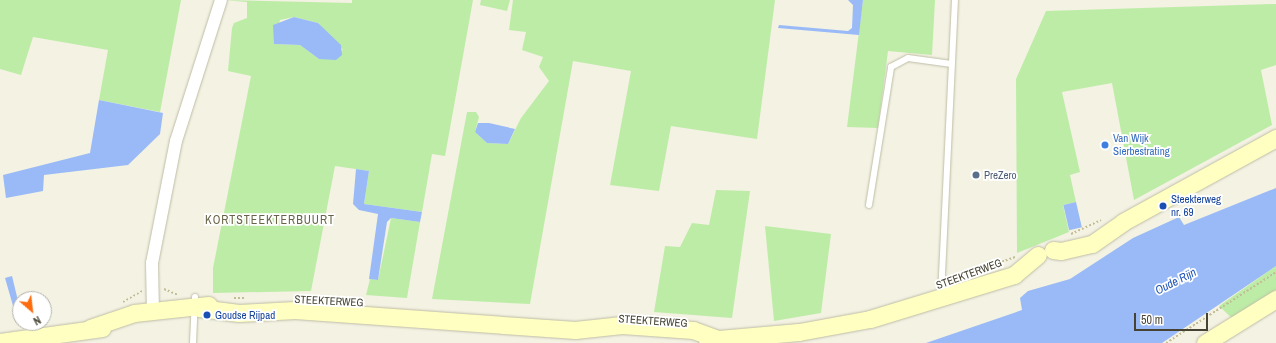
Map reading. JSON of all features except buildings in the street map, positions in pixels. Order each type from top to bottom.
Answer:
[{"type":"main road","name":"STEEKTERWEG","points":[[0,342],[90,328],[119,316],[153,312],[196,304],[239,314],[251,304],[295,310],[575,330],[602,334],[635,328],[693,330],[718,339],[836,326],[941,297],[1014,274],[1046,252],[1071,240],[1100,236],[1276,138]]},
{"type":"main road","points":[[1205,343],[1276,299]]},
{"type":"street","points":[[153,312],[152,263],[176,141],[221,0]]},
{"type":"lane","points":[[941,297],[955,0]]},
{"type":"lane","points":[[869,205],[891,67],[908,58],[952,64]]},
{"type":"lane","points":[[193,343],[196,304]]},
{"type":"path","points":[[1068,236],[1103,219]]},
{"type":"path","name":"STEEKTERWEG","points":[[960,277],[1017,256]]},
{"type":"path","points":[[1166,343],[1276,272]]},
{"type":"path","points":[[118,306],[133,294],[161,288],[196,304]]},
{"type":"path","points":[[228,298],[251,304]]},
{"type":"green space","points":[[0,0],[181,0],[160,112],[99,100],[108,50],[33,37],[21,75],[0,69]]},
{"type":"green space","points":[[224,0],[352,3],[352,0],[473,0],[445,156],[432,154],[422,212],[364,204],[369,171],[335,166],[311,291],[213,293],[213,268],[251,76],[228,71],[232,28],[234,23],[247,18],[247,2]],"holes":[[[294,17],[318,23],[343,50],[319,59],[300,45],[274,44],[280,20]]]},
{"type":"green space","points":[[481,0],[510,0],[507,11],[480,5]]},
{"type":"green space","points":[[513,0],[775,0],[757,139],[671,126],[659,191],[610,185],[631,71],[573,61],[530,304],[432,299],[467,112],[476,112],[479,117],[475,132],[487,143],[508,144],[521,118],[549,81],[539,67],[543,57],[522,50],[526,32],[509,30]]},
{"type":"green space","points":[[863,0],[935,0],[932,55],[888,51],[878,128],[847,127]]},
{"type":"green space","points":[[1276,4],[1276,65],[1261,70],[1272,125],[1134,200],[1112,83],[1062,92],[1080,172],[1070,175],[1076,202],[1063,205],[1069,232],[1017,253],[1016,79],[1046,11]]},
{"type":"green space","points":[[716,190],[750,191],[732,318],[654,312],[665,246],[680,247],[692,223],[709,225]]},
{"type":"green space","points":[[391,218],[420,222],[407,298],[366,295],[370,279],[378,280]]},
{"type":"green space","points":[[765,226],[831,234],[821,313],[774,321]]},
{"type":"green space","points":[[1276,266],[1276,298],[1237,323],[1219,306]]},
{"type":"water","points":[[848,0],[863,0],[859,35],[778,28],[779,25],[848,31],[852,28],[853,5]]},
{"type":"water","points":[[294,17],[318,23],[341,45],[342,55],[336,60],[319,59],[300,45],[274,44],[273,25]]},
{"type":"water","points":[[99,100],[163,113],[160,134],[128,165],[44,175],[43,191],[6,198],[3,175],[90,153]]},
{"type":"water","points":[[478,123],[489,123],[515,129],[508,144],[487,143],[475,132]]},
{"type":"water","points":[[356,169],[369,171],[364,204],[422,212],[420,222],[391,218],[387,222],[378,280],[369,279],[378,214],[359,210],[353,204]]},
{"type":"water","name":"Oude Rijn","points":[[1276,188],[1276,266],[1162,343],[926,343],[1022,310],[1020,298],[1028,291],[1070,279],[1133,238],[1179,217],[1184,225]]},
{"type":"water","points":[[1076,202],[1082,227],[1069,230],[1063,205]]},
{"type":"water","points":[[12,276],[16,291],[12,291],[12,302],[5,278]]},
{"type":"place","name":"Van Wijk Sierbestrating","points":[[1105,145]]},
{"type":"place","name":"PreZero","points":[[976,175]]},
{"type":"place","name":"Steekterweg nr. 69","points":[[1163,206]]},
{"type":"place","name":"Goudse Rijpad","points":[[207,315]]},
{"type":"district","name":"KORTSTEEKTERBUURT","points":[[270,221]]}]
